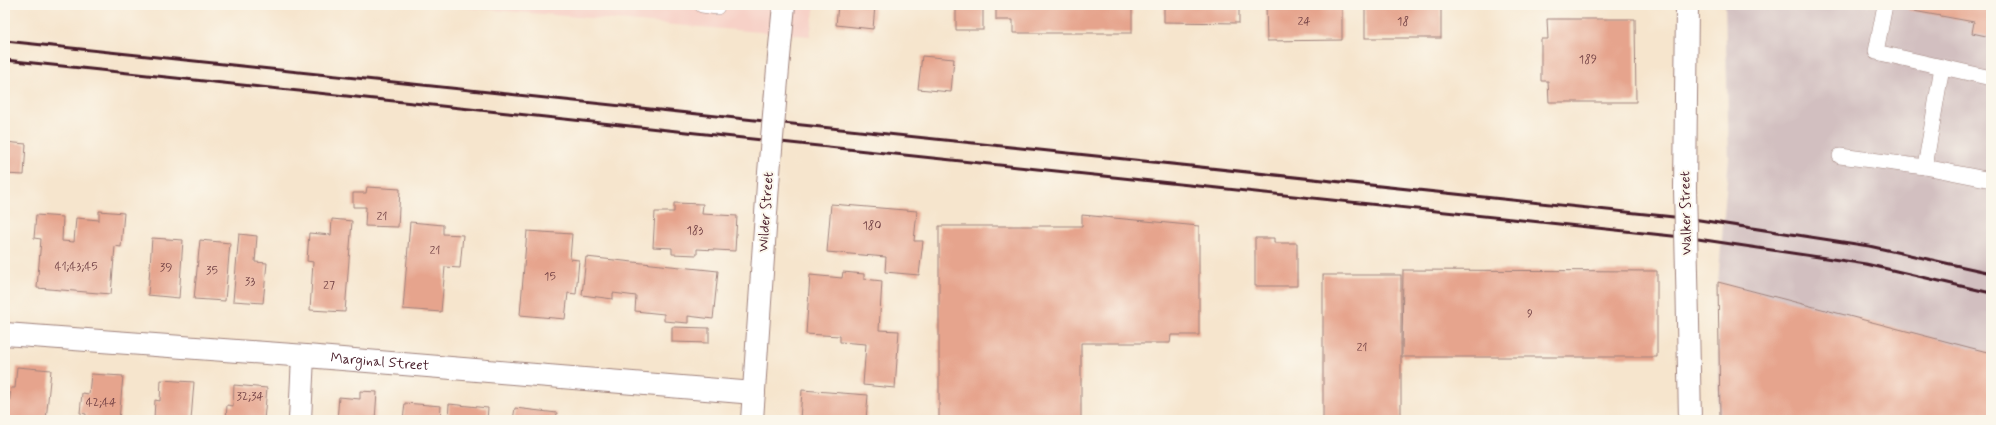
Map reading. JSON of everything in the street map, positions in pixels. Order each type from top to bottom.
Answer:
[{"type":"street","name":"Wilder Street","points":[[752,420],[768,184],[784,5]]},
{"type":"street","name":"Walker Street","points":[[1686,5],[1685,189],[1690,420]]},
{"type":"street","name":"Marginal Street","points":[[5,334],[303,356],[754,393]]},
{"type":"street","points":[[300,420],[303,356]]},
{"type":"lane","points":[[702,5],[717,7],[717,5]]},
{"type":"lane","points":[[1885,5],[1876,52],[1991,78]]},
{"type":"lane","points":[[1925,167],[1942,67]]},
{"type":"lane","points":[[1840,156],[1925,167],[1991,180]]},
{"type":"shaded area","points":[[432,5],[815,5],[810,36]]},
{"type":"shaded area","points":[[1725,5],[1991,5],[1991,420],[1718,420],[1718,282],[1729,158]]},
{"type":"building","points":[[838,5],[875,5],[873,29],[836,25]]},
{"type":"building","points":[[956,5],[983,5],[983,30],[956,30]]},
{"type":"building","points":[[996,5],[1132,5],[1132,33],[1013,33],[1013,20],[996,20]]},
{"type":"building","points":[[1164,5],[1239,5],[1239,23],[1164,22]]},
{"type":"building","points":[[1266,5],[1342,5],[1342,40],[1267,41]]},
{"type":"building","points":[[1365,5],[1441,5],[1441,38],[1365,38]]},
{"type":"building","points":[[1909,5],[1991,5],[1991,37],[1972,33],[1974,22],[1908,10]]},
{"type":"building","points":[[1547,19],[1635,19],[1636,102],[1549,102],[1548,81],[1541,81],[1541,39],[1548,39]]},
{"type":"building","points":[[922,56],[954,59],[951,92],[918,89]]},
{"type":"building","points":[[5,142],[26,144],[24,175],[5,174]]},
{"type":"building","points":[[367,187],[400,189],[398,227],[365,226],[366,207],[353,207],[353,193],[366,193]]},
{"type":"building","points":[[674,203],[703,204],[702,214],[737,216],[735,251],[697,249],[697,255],[672,254],[672,248],[653,247],[655,212],[674,212]]},
{"type":"building","points":[[831,204],[917,211],[914,241],[923,241],[919,275],[885,272],[886,257],[827,252]]},
{"type":"building","points":[[99,211],[124,213],[121,247],[115,246],[111,294],[37,288],[41,239],[34,238],[36,215],[63,217],[62,241],[74,242],[76,218],[99,220]]},
{"type":"building","points":[[1082,215],[1199,226],[1199,335],[1171,335],[1170,343],[1081,343],[1081,420],[939,420],[939,226],[1082,226]]},
{"type":"building","points":[[332,219],[352,221],[345,312],[310,310],[313,262],[307,261],[309,233],[331,235]]},
{"type":"building","points":[[410,222],[443,225],[443,234],[463,235],[460,268],[445,267],[441,312],[403,309]]},
{"type":"building","points":[[527,231],[572,234],[570,259],[579,260],[576,294],[568,293],[565,319],[520,315]]},
{"type":"building","points":[[239,234],[257,236],[255,262],[267,263],[263,303],[233,301]]},
{"type":"building","points":[[152,238],[183,240],[179,298],[148,295]]},
{"type":"building","points":[[1255,238],[1274,238],[1274,243],[1297,243],[1297,286],[1255,286]]},
{"type":"building","points":[[200,240],[230,243],[225,301],[194,299]]},
{"type":"building","points":[[586,257],[718,271],[713,319],[688,316],[688,323],[664,321],[664,314],[635,311],[636,296],[613,293],[613,299],[582,295]]},
{"type":"building","points":[[1403,270],[1657,271],[1657,357],[1402,357]]},
{"type":"building","points":[[843,272],[864,274],[864,279],[882,281],[879,330],[899,331],[895,388],[863,385],[866,344],[840,342],[840,336],[806,334],[810,275],[842,278]]},
{"type":"building","points":[[1323,275],[1401,275],[1401,420],[1323,420]]},
{"type":"building","points":[[1718,282],[1991,353],[1991,420],[1724,420],[1724,417],[1720,417]]},
{"type":"building","points":[[672,327],[709,328],[709,343],[672,342]]},
{"type":"building","points":[[17,367],[51,370],[46,420],[5,420],[5,404],[9,405],[11,388],[15,388]]},
{"type":"building","points":[[91,374],[123,376],[119,420],[86,420],[86,414],[80,413],[82,393],[89,394]]},
{"type":"building","points":[[161,380],[194,382],[191,420],[154,419],[155,400],[160,401]]},
{"type":"building","points":[[234,385],[267,388],[264,420],[226,420],[227,405],[233,406]]},
{"type":"building","points":[[802,390],[868,395],[866,420],[800,420]]},
{"type":"building","points":[[360,391],[377,392],[375,420],[337,420],[339,397],[360,399]]},
{"type":"building","points":[[405,403],[441,406],[440,420],[403,420]]},
{"type":"building","points":[[449,404],[488,408],[487,420],[448,420]]},
{"type":"building","points":[[515,408],[557,413],[556,420],[513,420]]},
{"type":"railway","points":[[5,41],[1693,219],[1869,246],[1991,273]]},
{"type":"railway","points":[[5,60],[1691,238],[1866,264],[1991,293]]}]
